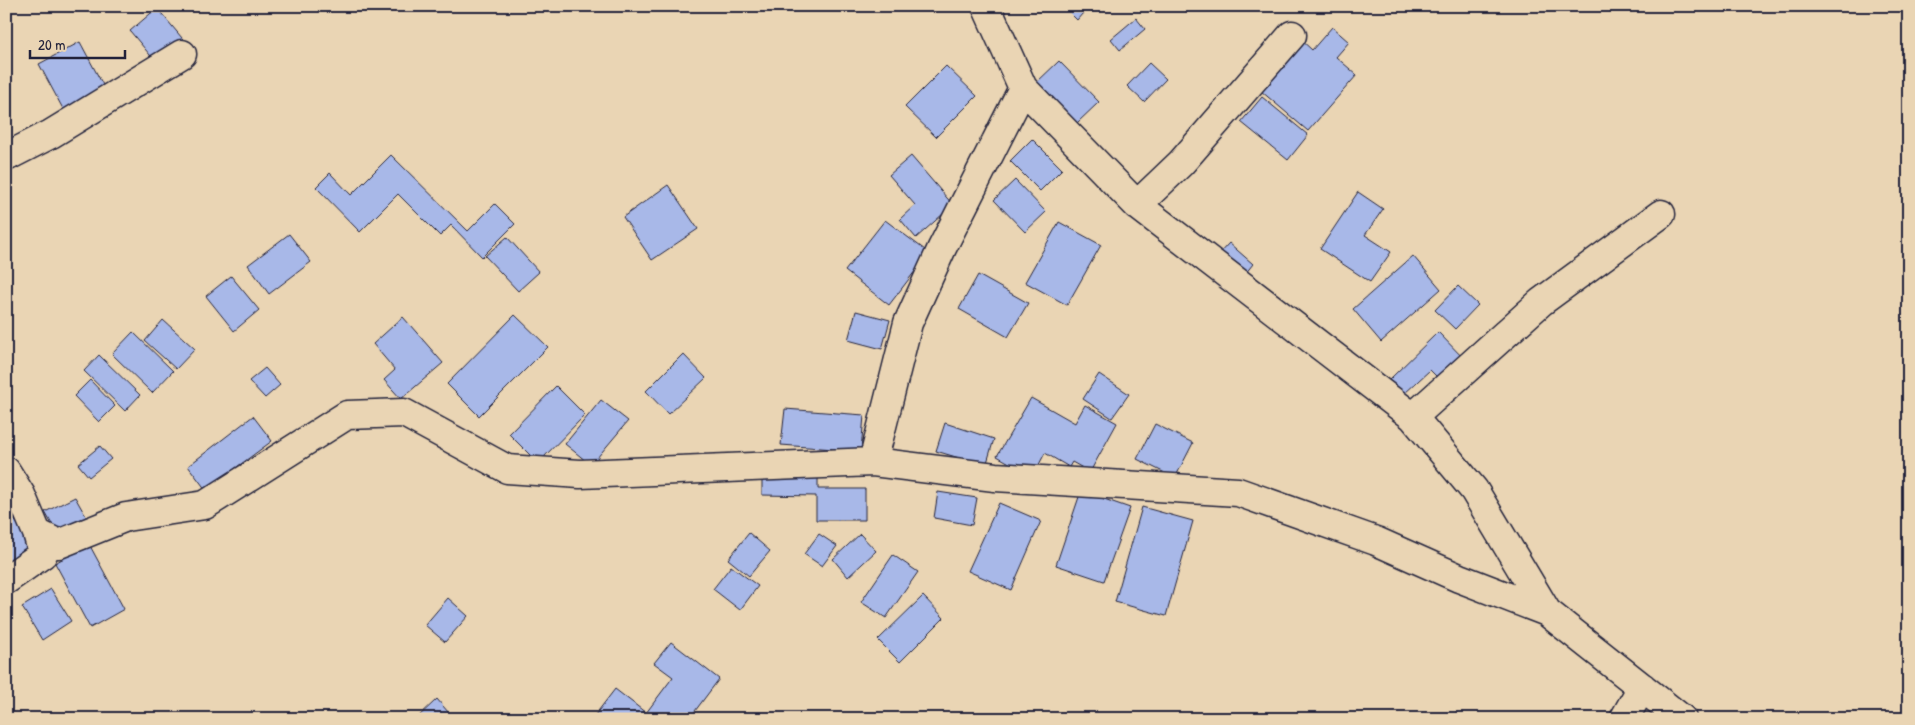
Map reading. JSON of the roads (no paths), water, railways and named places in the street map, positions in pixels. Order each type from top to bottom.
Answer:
[{"type":"street","points":[[986,6],[1023,88],[1137,205],[1413,417],[1474,490],[1547,612]]},
{"type":"street","points":[[1137,205],[1180,163],[1292,35]]},
{"type":"street","points":[[6,157],[51,134],[182,54]]},
{"type":"street","points":[[873,462],[908,323],[942,248],[1023,88]]},
{"type":"street","points":[[1413,417],[1541,302],[1661,214]]},
{"type":"street","points":[[37,533],[59,544],[126,517],[205,505],[347,415],[404,413],[507,469],[580,474],[873,462],[995,477],[1238,492],[1376,541],[1459,578],[1547,612],[1682,719]]},
{"type":"street","points":[[6,472],[21,495],[37,533],[43,554],[6,580]]},
{"type":"street","points":[[1624,719],[1642,687]]}]
